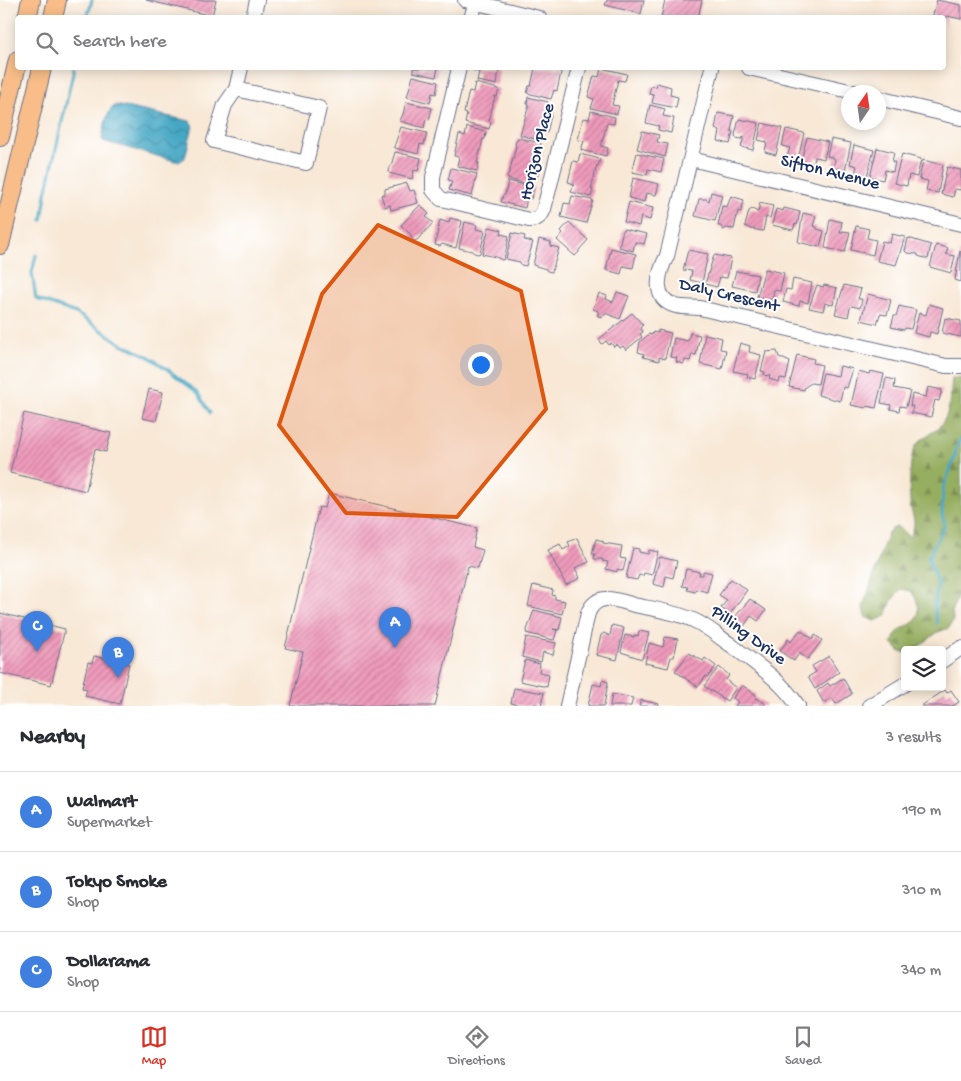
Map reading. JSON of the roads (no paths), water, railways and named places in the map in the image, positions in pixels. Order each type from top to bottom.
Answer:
[{"type":"main road","points":[[28,15],[31,0]]},
{"type":"main road","points":[[54,15],[57,0]]},
{"type":"main road","points":[[0,137],[16,70]]},
{"type":"main road","points":[[0,246],[4,215],[41,70]]},
{"type":"street","points":[[254,15],[257,0]]},
{"type":"street","points":[[471,15],[473,1],[527,15]]},
{"type":"street","points":[[236,90],[319,108],[306,163],[214,140],[225,105],[236,90],[241,70]]},
{"type":"street","name":"Horizon Place","points":[[459,70],[433,177],[433,190],[441,198],[450,202],[534,220],[544,210],[579,70]]},
{"type":"street","name":"Daly Crescent","points":[[712,70],[667,256],[659,275],[658,284],[660,292],[666,300],[675,306],[700,308],[946,366],[961,366]]},
{"type":"street","points":[[758,70],[841,89]]},
{"type":"street","points":[[886,100],[961,118]]},
{"type":"street","name":"Sifton Avenue","points":[[691,159],[961,224]]},
{"type":"street","name":"Pilling Drive","points":[[567,706],[588,613],[591,606],[596,602],[610,599],[689,618],[703,625],[774,678],[787,690],[798,706]]},
{"type":"street","points":[[946,658],[961,648]]},
{"type":"street","points":[[870,706],[901,687]]},
{"type":"water","points":[[116,105],[190,121],[193,126],[185,158],[179,162],[103,141],[106,120],[110,111]]},
{"type":"waterway","points":[[88,15],[92,0]]},
{"type":"waterway","points":[[42,220],[74,70]]},
{"type":"waterway","points":[[36,255],[32,273],[36,299],[76,313],[120,343],[148,356],[198,393],[210,413]]},
{"type":"waterway","points":[[937,623],[934,605],[938,585],[928,558],[944,527],[942,514],[943,489],[956,448],[961,439]]},
{"type":"place","name":"Walmart","points":[[395,648]]},
{"type":"place","name":"Dollarama","points":[[37,652]]},
{"type":"place","name":"Tokyo Smoke","points":[[118,678]]}]
